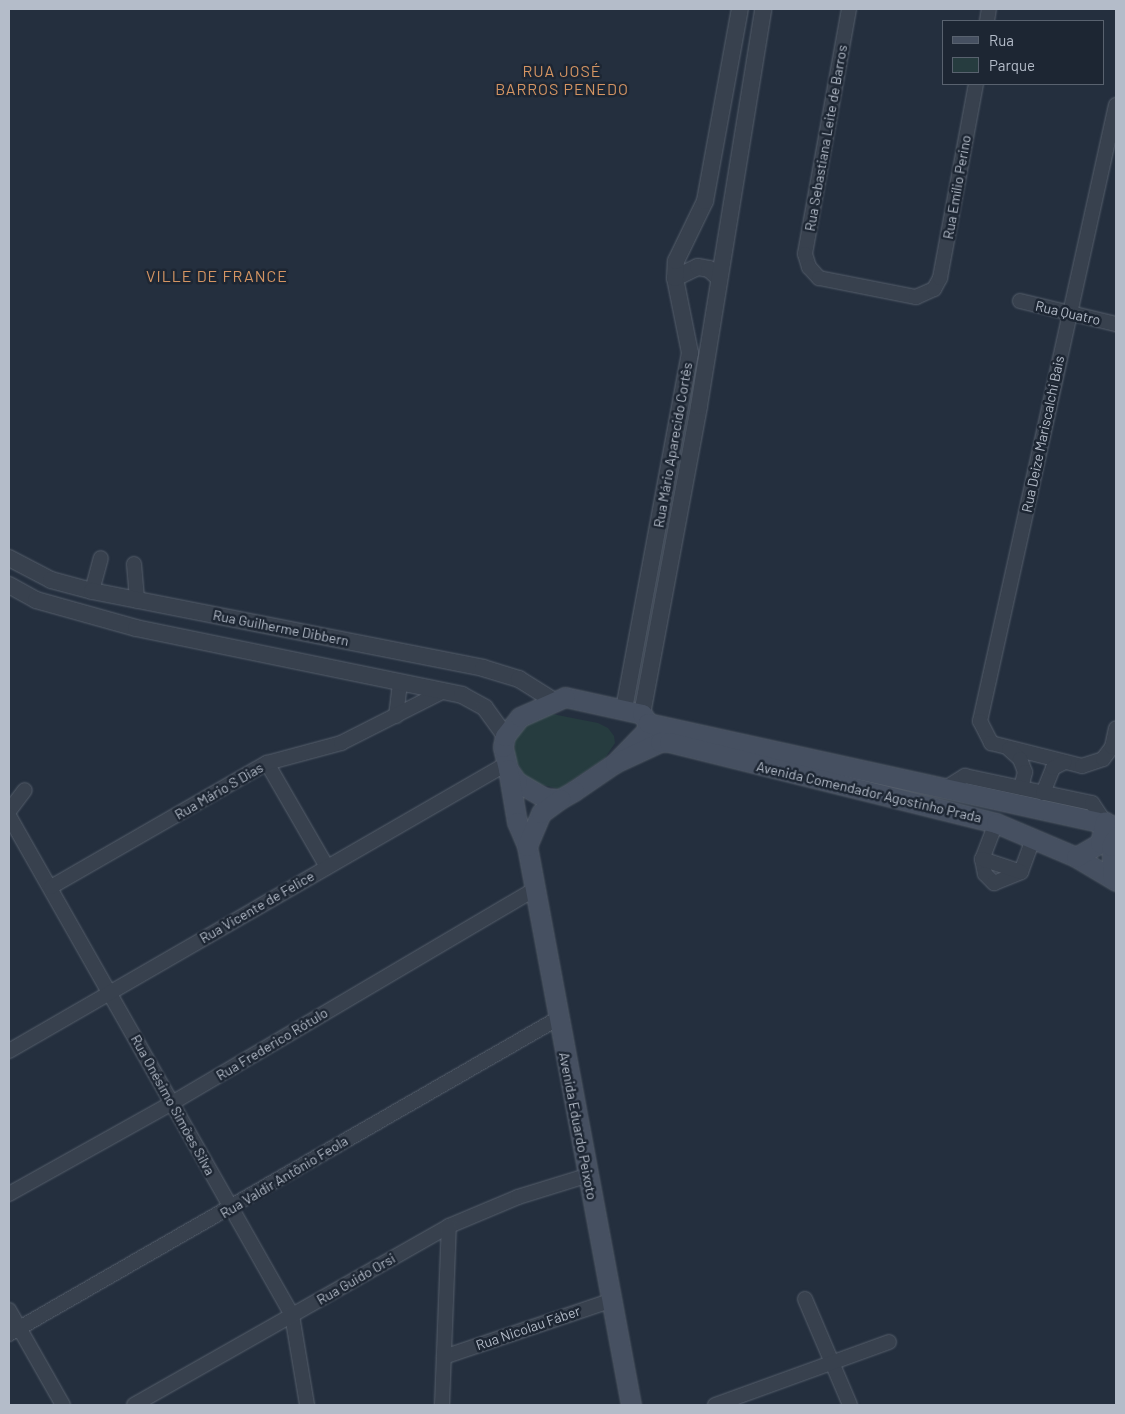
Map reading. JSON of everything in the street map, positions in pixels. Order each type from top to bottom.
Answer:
[{"type":"main road","points":[[527,846],[541,813],[615,763],[642,738],[638,715],[565,697],[552,700],[520,717],[505,736],[507,766],[517,782],[530,792],[560,800]]},
{"type":"main road","name":"Avenida Comendador Agostinho Prada","points":[[638,715],[944,789],[1110,824]]},
{"type":"main road","name":"Avenida Comendador Agostinho Prada","points":[[615,763],[660,742],[669,742],[996,823],[1034,837],[1076,857],[1115,880]]},
{"type":"main road","name":"Avenida Eduardo Peixoto","points":[[507,766],[517,822],[527,846],[533,890],[589,1175],[631,1405]]},
{"type":"main road","points":[[1076,857],[1100,843],[1110,824]]},
{"type":"main road","points":[[1115,880],[1111,846],[1116,837]]},
{"type":"street","name":"Rua Mário Aparecido Cortês","points":[[638,715],[690,354],[675,278],[682,244],[705,201],[740,9]]},
{"type":"street","name":"Rua Mário Aparecido Cortês","points":[[638,715],[699,406],[721,257],[763,9]]},
{"type":"street","name":"Rua Sebastiana Leite de Barros","points":[[849,9],[805,254],[809,267],[819,278],[916,297],[934,289]]},
{"type":"street","name":"Rua Emílio Perino","points":[[934,289],[940,278],[976,85]]},
{"type":"street","name":"Rua Deize Mariscalchi Bais","points":[[1116,105],[980,722],[990,743],[1065,762],[1093,765],[1103,759],[1112,748],[1116,728]]},
{"type":"street","points":[[682,244],[701,260],[721,257]]},
{"type":"street","points":[[675,278],[698,267],[709,269],[718,277]]},
{"type":"street","name":"Rua Quatro","points":[[1020,301],[1116,324]]},
{"type":"street","name":"Rua Guilherme Dibbern","points":[[9,558],[51,580],[92,591],[483,668],[519,678],[552,700]]},
{"type":"street","points":[[92,591],[101,558]]},
{"type":"street","points":[[134,564],[138,601]]},
{"type":"street","points":[[9,585],[36,600],[136,628],[400,685],[462,695],[485,708],[505,736]]},
{"type":"street","points":[[396,716],[400,685]]},
{"type":"street","name":"Rua Mário S Dias","points":[[51,886],[268,763],[340,743],[442,692]]},
{"type":"street","name":"Rua Deize Mariscalchi Bais","points":[[1008,749],[1016,754],[1025,772],[1021,788]]},
{"type":"street","points":[[1044,793],[1053,768],[1065,762]]},
{"type":"street","points":[[268,763],[327,867]]},
{"type":"street","name":"Rua Vicente de Felice","points":[[9,1051],[327,867],[507,766]]},
{"type":"street","points":[[944,789],[965,776],[1092,804],[1110,824]]},
{"type":"street","points":[[9,810],[25,790]]},
{"type":"street","name":"Rua Onésimo Simões Silva","points":[[9,816],[51,886],[292,1315],[307,1405]]},
{"type":"street","points":[[996,823],[982,858],[985,874],[994,883],[1021,872],[1034,837]]},
{"type":"street","points":[[982,858],[1021,872]]},
{"type":"street","name":"Rua Frederico Rótulo","points":[[9,1194],[172,1103],[533,890]]},
{"type":"street","name":"Rua Valdir Antônio Feola","points":[[14,1331],[231,1209],[557,1019]]},
{"type":"street","name":"Rua Guido Orsi","points":[[134,1405],[449,1226],[518,1197],[589,1175]]},
{"type":"street","points":[[442,1405],[449,1226]]},
{"type":"street","points":[[805,1299],[850,1405]]},
{"type":"street","name":"Rua Nicolau Fáber","points":[[444,1357],[612,1300]]},
{"type":"street","points":[[9,1310],[14,1331],[63,1405]]},
{"type":"street","points":[[715,1405],[889,1342]]},
{"type":"green space","points":[[547,713],[598,723],[608,728],[614,736],[615,743],[605,758],[559,789],[535,783],[524,775],[514,757],[515,738],[527,723]]},
{"type":"district","name":"RUA JOSÉ BARROS PENEDO","points":[[562,80]]},
{"type":"district","name":"VILLE DE FRANCE","points":[[217,276]]}]
